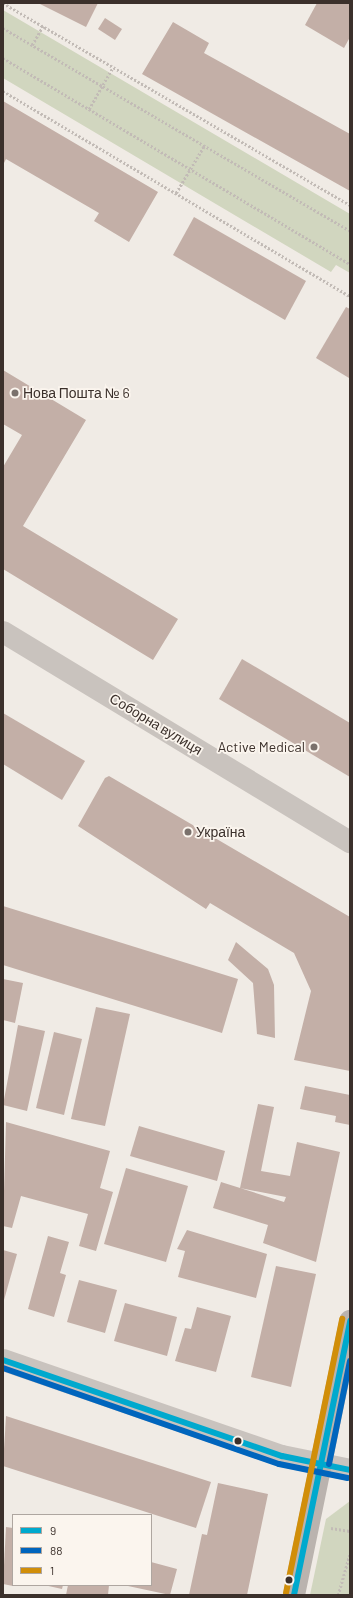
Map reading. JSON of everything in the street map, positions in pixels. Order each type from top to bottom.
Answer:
[{"type":"main road","points":[[294,1595],[350,1321]]},
{"type":"street","name":"Соборна вулиця","points":[[3,632],[350,842]]},
{"type":"street","points":[[3,1360],[282,1456],[321,1462],[350,1470]]},
{"type":"path","points":[[3,3],[350,205]]},
{"type":"path","points":[[32,45],[43,26]]},
{"type":"path","points":[[3,28],[350,231]]},
{"type":"path","points":[[3,58],[350,264]]},
{"type":"path","points":[[88,109],[112,67]]},
{"type":"path","points":[[3,91],[350,296]]},
{"type":"path","points":[[176,194],[204,146]]},
{"type":"path","points":[[324,1527],[350,1531]]},
{"type":"path","points":[[338,1595],[350,1553]]},
{"type":"green space","points":[[3,10],[350,214],[350,273],[336,265],[331,272],[3,78]]},
{"type":"green space","points":[[350,1501],[350,1595],[310,1595],[326,1519]]},
{"type":"building","points":[[38,3],[98,3],[86,27]]},
{"type":"building","points":[[317,3],[350,3],[350,37],[344,48],[305,25]]},
{"type":"building","points":[[105,18],[122,29],[115,40],[98,29]]},
{"type":"building","points":[[173,22],[209,43],[204,53],[350,134],[350,191],[142,74]]},
{"type":"building","points":[[3,101],[158,192],[129,242],[94,221],[99,213],[6,159],[3,165]]},
{"type":"building","points":[[194,217],[306,281],[285,320],[173,255]]},
{"type":"building","points":[[346,307],[350,309],[349,378],[316,358]]},
{"type":"building","points":[[3,370],[86,420],[23,526],[178,619],[153,660],[3,569],[3,467],[22,435],[3,424]]},
{"type":"building","points":[[242,659],[350,723],[350,777],[219,699]]},
{"type":"building","points":[[3,713],[85,761],[62,800],[3,764]]},
{"type":"building","points":[[109,776],[350,917],[350,1071],[294,1060],[311,991],[294,953],[210,903],[206,909],[78,826],[105,778]]},
{"type":"building","points":[[3,906],[238,979],[222,1033],[3,965]]},
{"type":"building","points":[[236,942],[268,969],[274,985],[275,1038],[257,1034],[253,983],[228,960]]},
{"type":"building","points":[[3,979],[23,983],[15,1023],[3,1020]]},
{"type":"building","points":[[96,1007],[130,1014],[105,1126],[71,1119]]},
{"type":"building","points":[[18,1025],[45,1031],[27,1111],[3,1105]]},
{"type":"building","points":[[54,1032],[82,1039],[64,1115],[36,1108]]},
{"type":"building","points":[[305,1086],[350,1095],[350,1125],[335,1122],[336,1116],[300,1109]]},
{"type":"building","points":[[258,1104],[274,1107],[261,1171],[290,1176],[297,1142],[340,1152],[316,1262],[263,1243],[268,1225],[213,1208],[221,1182],[284,1202],[286,1197],[240,1188]]},
{"type":"building","points":[[6,1122],[110,1151],[100,1188],[113,1192],[96,1251],[79,1246],[88,1214],[21,1196],[12,1228],[3,1226]]},
{"type":"building","points":[[139,1126],[225,1151],[217,1181],[130,1156]]},
{"type":"building","points":[[126,1168],[188,1186],[166,1262],[104,1244]]},
{"type":"building","points":[[187,1230],[267,1254],[256,1298],[178,1277],[185,1251],[177,1249]]},
{"type":"building","points":[[48,1236],[69,1242],[60,1273],[66,1275],[54,1317],[28,1309]]},
{"type":"building","points":[[3,1250],[17,1254],[4,1300],[3,1299]]},
{"type":"building","points":[[276,1266],[316,1274],[291,1387],[251,1377]]},
{"type":"building","points":[[79,1280],[117,1290],[105,1333],[67,1322]]},
{"type":"building","points":[[125,1303],[177,1317],[167,1356],[114,1341]]},
{"type":"building","points":[[197,1307],[231,1316],[216,1372],[175,1361],[185,1328],[191,1329]]},
{"type":"building","points":[[6,1416],[211,1482],[196,1528],[3,1466]]},
{"type":"building","points":[[218,1483],[268,1494],[247,1595],[189,1595],[202,1534],[207,1535]]},
{"type":"building","points":[[6,1527],[12,1528],[12,1586],[3,1584]]},
{"type":"building","points":[[152,1562],[177,1569],[170,1595],[128,1586],[152,1586]]},
{"type":"building","points":[[48,1586],[63,1586],[62,1589]]},
{"type":"building","points":[[68,1586],[109,1586],[108,1595],[66,1595]]},
{"type":"transit line","name":"1","points":[[286,1593],[342,1319]]},
{"type":"transit line","name":"9","points":[[294,1595],[350,1321]]},
{"type":"transit line","name":"9","points":[[3,1360],[282,1456],[350,1470]]},
{"type":"transit line","name":"88","points":[[329,1464],[350,1361]]},
{"type":"transit line","name":"88","points":[[3,1368],[279,1464],[348,1478]]},
{"type":"place","name":"Нова Пошта № 6","points":[[15,393]]},
{"type":"place","name":"Active Medical","points":[[314,747]]},
{"type":"place","name":"Україна","points":[[188,832]]}]
